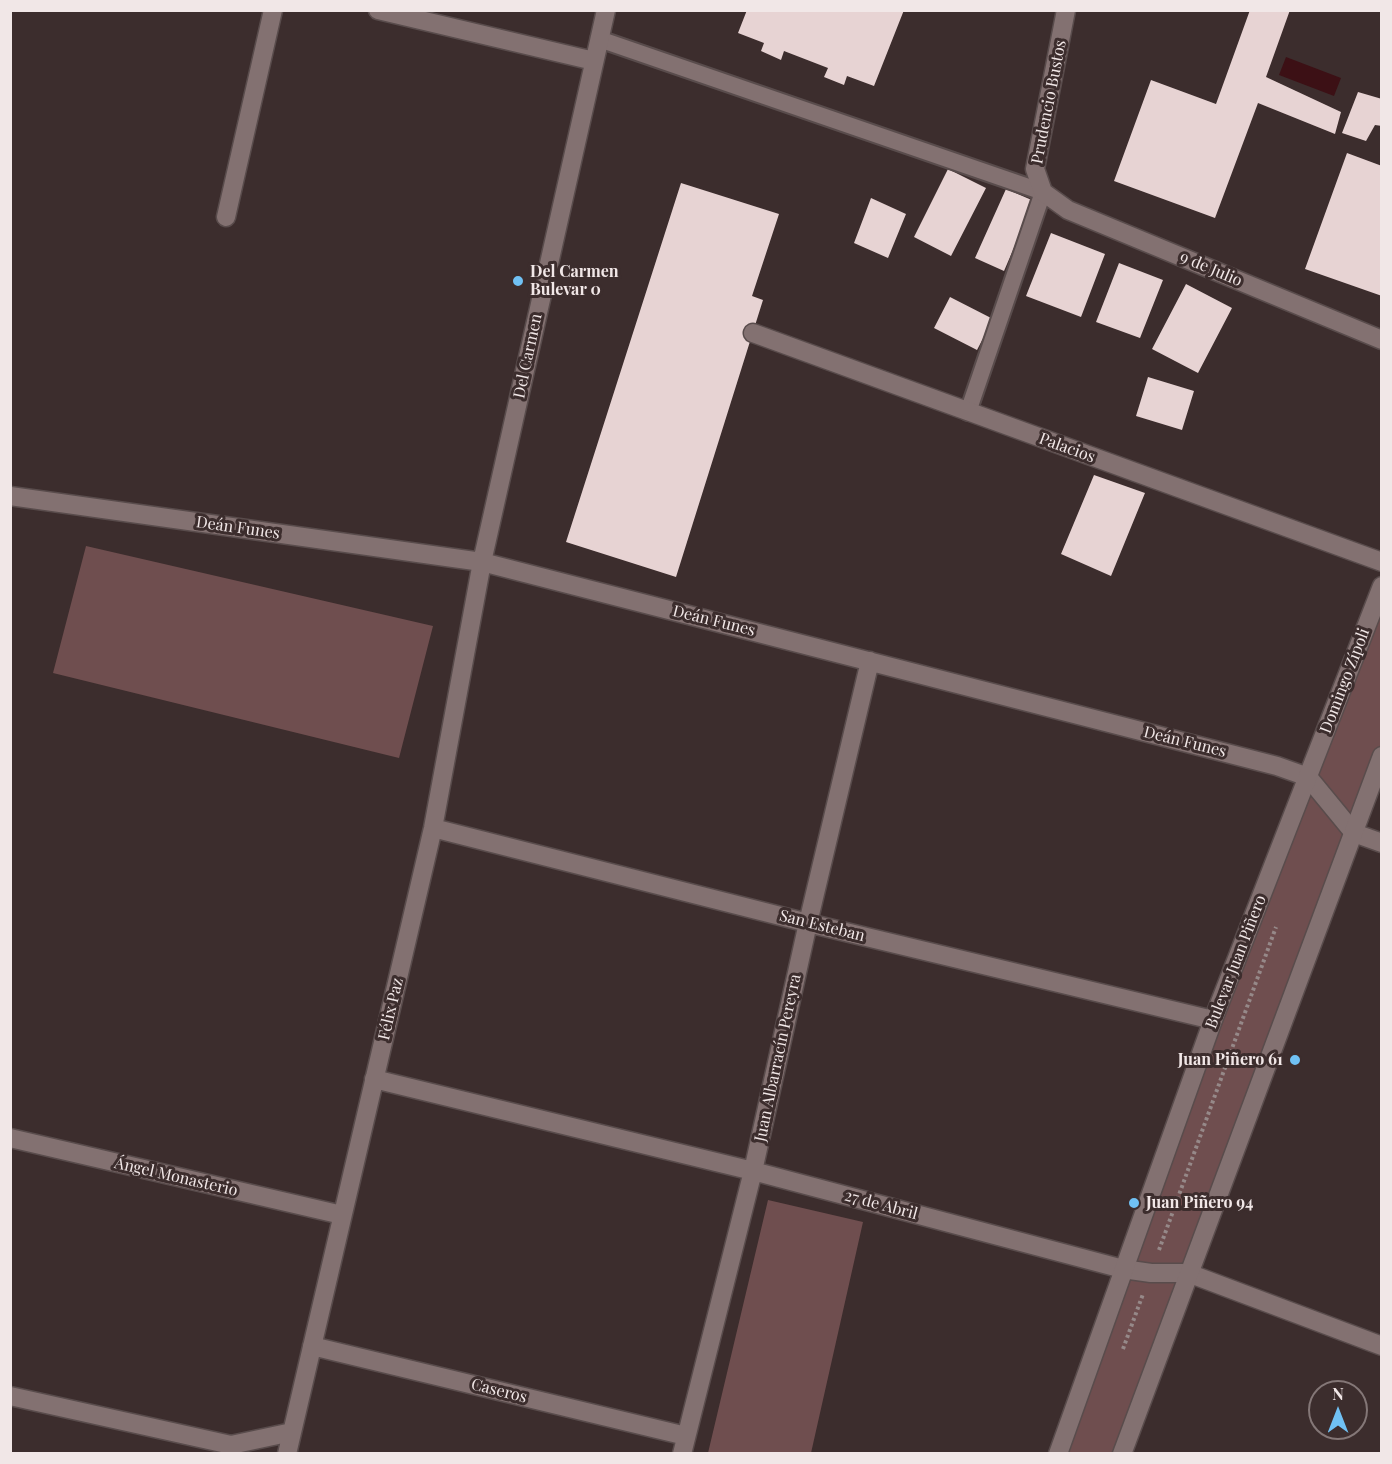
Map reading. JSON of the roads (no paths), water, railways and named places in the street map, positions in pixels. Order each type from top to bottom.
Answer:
[{"type":"street","points":[[226,217],[273,10]]},
{"type":"street","points":[[378,10],[594,61]]},
{"type":"street","name":"Del Carmen","points":[[482,562],[606,10]]},
{"type":"street","name":"Prudencio Bustos","points":[[1043,192],[1035,169],[1066,10]]},
{"type":"street","name":"9 de Julio","points":[[1043,192],[1068,210],[1382,340]]},
{"type":"street","name":"Palacios","points":[[753,333],[1382,562]]},
{"type":"street","name":"Deán Funes","points":[[10,496],[482,562],[1266,763],[1308,777]]},
{"type":"street","name":"Félix Paz","points":[[287,1454],[433,828],[482,562]]},
{"type":"street","name":"Domingo Zípoli","points":[[1308,777],[1382,585]]},
{"type":"street","name":"Juan Albarracín Pereyra","points":[[684,1445],[753,1171],[808,923],[870,661]]},
{"type":"street","points":[[1122,1454],[1382,756]]},
{"type":"street","points":[[1308,777],[1354,833],[1382,843]]},
{"type":"street","name":"Bulevar Juan Piñero","points":[[1058,1454],[1213,1020],[1308,777]]},
{"type":"street","name":"San Esteban","points":[[433,828],[808,923],[1213,1020]]},
{"type":"street","name":"27 de Abril","points":[[374,1079],[753,1171],[1123,1269],[1151,1273],[1188,1273],[1382,1346]]},
{"type":"street","name":"Ángel Monasterio","points":[[10,1138],[342,1215]]},
{"type":"street","name":"Caseros","points":[[312,1346],[684,1445]]},
{"type":"street","points":[[10,1396],[231,1445],[292,1432]]},
{"type":"lane","points":[[599,39],[1043,192],[968,412]]},
{"type":"place","name":"Del Carmen Bulevar 0","points":[[518,281]]},
{"type":"place","name":"Juan Piñero 61","points":[[1295,1060]]},
{"type":"place","name":"Juan Piñero 94","points":[[1134,1203]]}]
